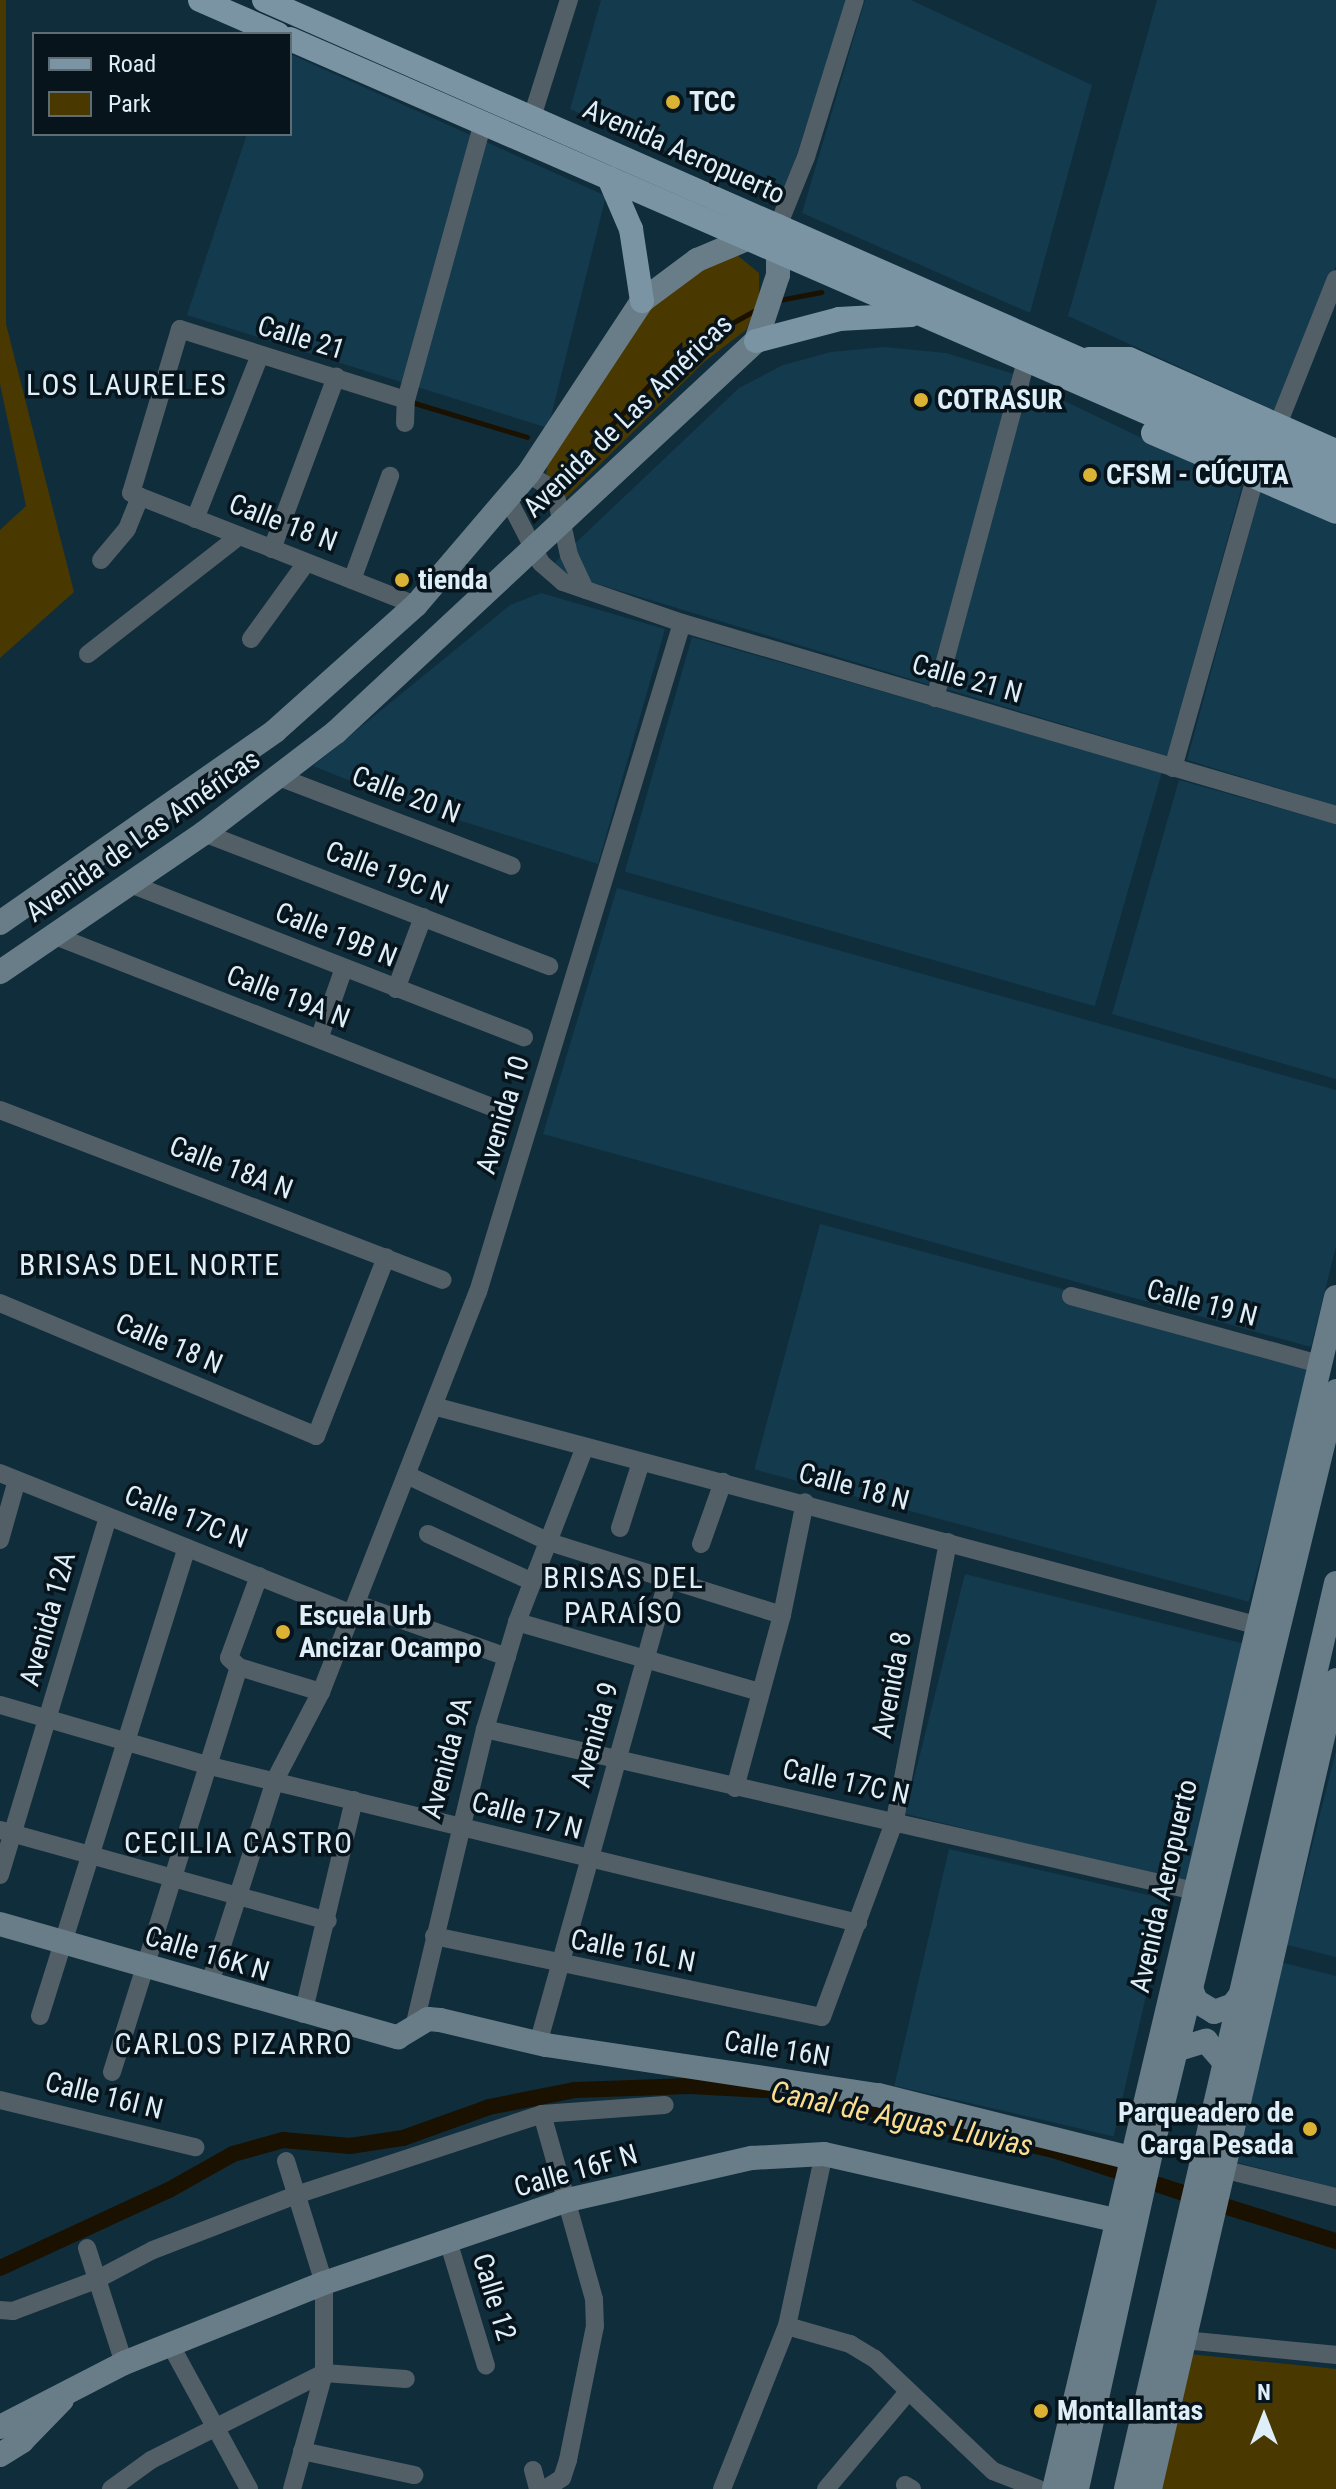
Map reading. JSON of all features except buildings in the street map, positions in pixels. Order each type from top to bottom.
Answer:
[{"type":"main road","points":[[200,0],[273,32]]},
{"type":"main road","name":"Avenida Aeropuerto","points":[[264,0],[294,6],[532,117],[778,226],[1071,368]]},
{"type":"main road","name":"Avenida Aeropuerto","points":[[292,40],[746,239],[778,264],[922,316],[1026,361],[1071,368]]},
{"type":"main road","points":[[609,178],[631,229],[642,301]]},
{"type":"main road","name":"Avenida de Las Américas","points":[[0,923],[275,731],[416,605],[528,474],[642,301],[697,260],[778,226],[778,264],[760,331],[336,732],[204,833],[0,972]]},
{"type":"main road","points":[[760,331],[839,319],[922,316]]},
{"type":"main road","points":[[1071,368],[1129,359],[1336,451]]},
{"type":"main road","points":[[1071,368],[1336,472]]},
{"type":"main road","points":[[1071,368],[1103,409],[1254,481],[1336,512]]},
{"type":"main road","points":[[1071,368],[1336,495]]},
{"type":"main road","name":"Avenida Aeropuerto","points":[[1077,2489],[1192,1992],[1314,1434],[1319,1364],[1336,1297]]},
{"type":"main road","name":"Avenida Aeropuerto","points":[[1054,2489],[1114,2220],[1195,1891],[1256,1625],[1314,1434],[1336,1391]]},
{"type":"main road","points":[[1126,2489],[1336,1583]]},
{"type":"main road","points":[[1150,2489],[1336,1680]]},
{"type":"main road","name":"Calle 16K N","points":[[0,1924],[303,2014],[406,2032]]},
{"type":"main road","points":[[1179,1957],[1196,2001],[1214,2012],[1239,1997]]},
{"type":"main road","name":"Calle 16N","points":[[406,2032],[428,2019],[440,2020],[538,2044],[878,2095],[1130,2158]]},
{"type":"main road","points":[[1153,2062],[1178,2047],[1206,2041],[1225,2063]]},
{"type":"main road","name":"Calle 16F N","points":[[3,2434],[75,2387],[124,2363],[324,2283],[449,2244],[568,2200],[752,2158],[824,2154],[1114,2220]]},
{"type":"main road","points":[[1173,2279],[1192,2301]]},
{"type":"main road","points":[[1165,2314],[1192,2301]]},
{"type":"street","points":[[532,117],[569,0]]},
{"type":"street","points":[[778,226],[806,157],[855,0]]},
{"type":"street","points":[[405,423],[406,400],[483,123]]},
{"type":"street","points":[[1277,427],[1336,279]]},
{"type":"street","name":"Calle 21","points":[[135,495],[180,329],[406,400]]},
{"type":"street","points":[[195,519],[260,355]]},
{"type":"street","points":[[935,698],[1026,361]]},
{"type":"street","points":[[272,549],[336,377]]},
{"type":"street","points":[[528,474],[550,487],[564,518],[569,555],[585,590]]},
{"type":"street","points":[[352,580],[390,476]]},
{"type":"street","points":[[1173,768],[1254,481]]},
{"type":"street","points":[[101,560],[127,529],[135,495]]},
{"type":"street","name":"Calle 18 N","points":[[135,495],[416,605]]},
{"type":"street","name":"Calle 21 N","points":[[508,499],[549,575],[585,590],[682,623],[1336,815]]},
{"type":"street","points":[[88,654],[239,536]]},
{"type":"street","points":[[251,639],[306,563]]},
{"type":"street","name":"Avenida 10","points":[[209,1986],[275,1780],[321,1692],[437,1407],[478,1292],[682,623]]},
{"type":"street","name":"Calle 20 N","points":[[279,777],[512,866]]},
{"type":"street","name":"Calle 19C N","points":[[204,833],[549,966]]},
{"type":"street","name":"Calle 19B N","points":[[128,883],[524,1037]]},
{"type":"street","points":[[396,989],[423,917]]},
{"type":"street","name":"Calle 19A N","points":[[53,935],[501,1111]]},
{"type":"street","points":[[319,1039],[344,968]]},
{"type":"street","name":"Calle 18A N","points":[[0,1110],[442,1280]]},
{"type":"street","name":"Calle 18 N","points":[[0,1303],[316,1436],[386,1257]]},
{"type":"street","name":"Calle 19 N","points":[[1071,1296],[1319,1364]]},
{"type":"street","name":"Calle 18 N","points":[[437,1407],[805,1502],[1256,1625]]},
{"type":"street","name":"Avenida 9A","points":[[406,2032],[434,1936],[485,1729],[517,1622],[585,1447]]},
{"type":"street","points":[[620,1528],[641,1462]]},
{"type":"street","points":[[409,1476],[549,1542],[782,1615]]},
{"type":"street","points":[[0,1540],[9,1477]]},
{"type":"street","name":"Calle 17C N","points":[[9,1477],[259,1576],[507,1657]]},
{"type":"street","points":[[701,1544],[723,1482]]},
{"type":"street","points":[[735,1788],[782,1615],[805,1502]]},
{"type":"street","name":"Avenida 12A","points":[[0,1875],[7,1832],[47,1721],[108,1517]]},
{"type":"street","points":[[428,1534],[533,1582]]},
{"type":"street","name":"Avenida 8","points":[[822,2017],[895,1820],[948,1542]]},
{"type":"street","points":[[40,2016],[187,1547]]},
{"type":"street","points":[[259,1576],[229,1650],[239,1667],[321,1692]]},
{"type":"street","name":"Avenida 9","points":[[538,2044],[667,1581]]},
{"type":"street","points":[[517,1622],[760,1692]]},
{"type":"street","points":[[112,2072],[144,1967],[176,1879],[206,1765],[239,1667]]},
{"type":"street","name":"Calle 17 N","points":[[0,1705],[206,1765],[588,1861],[858,1923]]},
{"type":"street","name":"Calle 17C N","points":[[485,1729],[735,1788],[895,1820],[1195,1891]]},
{"type":"street","points":[[303,2014],[328,1921],[354,1800]]},
{"type":"street","points":[[7,1832],[328,1921]]},
{"type":"street","name":"Calle 16L N","points":[[434,1936],[560,1965],[822,2017]]},
{"type":"street","name":"Calle 16I N","points":[[0,2100],[195,2147]]},
{"type":"street","points":[[0,2310],[13,2311],[96,2280],[153,2250],[296,2195],[542,2114],[665,2105]]},
{"type":"street","points":[[542,2114],[594,2299],[595,2326],[568,2460],[562,2478],[545,2489]]},
{"type":"street","points":[[722,2489],[787,2326],[824,2154]]},
{"type":"street","points":[[286,2161],[324,2283],[324,2373],[292,2489]]},
{"type":"street","points":[[1222,2169],[1336,2197]]},
{"type":"street","name":"Calle 12","points":[[449,2244],[486,2366]]},
{"type":"street","points":[[87,2248],[124,2363]]},
{"type":"street","points":[[787,2326],[850,2344],[875,2359],[907,2393],[993,2471],[1039,2489]]},
{"type":"street","points":[[1184,2340],[1336,2355]]},
{"type":"street","points":[[170,2344],[249,2489]]},
{"type":"street","points":[[111,2489],[151,2460],[324,2373],[406,2379]]},
{"type":"street","points":[[826,2489],[907,2393]]},
{"type":"street","points":[[302,2451],[414,2475]]},
{"type":"street","points":[[533,2470],[538,2489]]},
{"type":"shaded area","points":[[601,0],[848,0],[781,202],[570,109]]},
{"type":"shaded area","points":[[865,0],[911,0],[1092,85],[1030,313],[802,213]]},
{"type":"shaded area","points":[[1157,0],[1336,0],[1336,266],[1278,412],[1068,316]]},
{"type":"shaded area","points":[[292,55],[606,196],[548,428],[187,315],[246,136],[292,136]]},
{"type":"shaded area","points":[[884,347],[946,353],[1014,374],[930,685],[548,569],[739,388],[783,365],[831,352]]},
{"type":"shaded area","points":[[1029,384],[1242,486],[1168,756],[946,689]]},
{"type":"shaded area","points":[[1260,492],[1336,525],[1336,806],[1187,760]]},
{"type":"shaded area","points":[[541,593],[665,629],[598,864],[408,804],[313,766],[510,605]]},
{"type":"shaded area","points":[[692,637],[1162,772],[1095,1006],[625,872]]},
{"type":"shaded area","points":[[1179,780],[1336,824],[1336,1079],[1112,1014]]},
{"type":"shaded area","points":[[617,888],[1336,1090],[1336,1246],[1311,1347],[543,1134]]},
{"type":"shaded area","points":[[820,1224],[1315,1357],[1249,1602],[754,1469]]},
{"type":"shaded area","points":[[965,1574],[1246,1644],[1187,1884],[905,1814]]},
{"type":"shaded area","points":[[1336,1751],[1336,1957],[1287,1945]]},
{"type":"shaded area","points":[[949,1849],[1168,1900],[1114,2136],[894,2086]]},
{"type":"shaded area","points":[[1280,1962],[1336,1976],[1336,2188],[1232,2161]]},
{"type":"green space","points":[[0,0],[6,0],[6,324],[74,592],[0,658],[0,530],[26,506],[0,384]]},
{"type":"green space","points":[[737,255],[759,273],[759,302],[746,330],[704,362],[563,501],[546,478],[548,452],[637,317],[696,269]]},
{"type":"green space","points":[[1179,2353],[1336,2369],[1336,2489],[1149,2489]]},
{"type":"waterway","points":[[779,300],[821,292]]},
{"type":"waterway","points":[[584,454],[680,352],[759,308]]},
{"type":"waterway","points":[[411,402],[527,437]]},
{"type":"waterway","name":"Canal de Aguas Lluvias","points":[[0,2268],[169,2190],[233,2154],[283,2140],[350,2146],[403,2138],[489,2107],[575,2090],[690,2086],[785,2091]]},
{"type":"waterway","name":"Canal de Aguas Lluvias","points":[[812,2096],[1053,2150],[1117,2171]]},
{"type":"waterway","name":"Canal de Aguas Lluvias","points":[[1159,2185],[1184,2193]]},
{"type":"waterway","name":"Canal de Aguas Lluvias","points":[[1221,2205],[1336,2241]]},
{"type":"place","name":"TCC","points":[[673,102]]},
{"type":"place","name":"COTRASUR","points":[[921,400]]},
{"type":"place","name":"CFSM - CÚCUTA","points":[[1090,475]]},
{"type":"place","name":"tienda","points":[[402,580]]},
{"type":"place","name":"Escuela Urb Ancizar Ocampo","points":[[283,1632]]},
{"type":"place","name":"Parqueadero de Carga Pesada","points":[[1310,2129]]},
{"type":"place","name":"Montallantas","points":[[1041,2411]]},
{"type":"district","name":"LOS LAURELES","points":[[127,385]]},
{"type":"district","name":"BRISAS DEL NORTE","points":[[150,1265]]},
{"type":"district","name":"BRISAS DEL PARAÍSO","points":[[624,1595]]},
{"type":"district","name":"CECILIA CASTRO","points":[[239,1843]]},
{"type":"district","name":"CARLOS PIZARRO","points":[[234,2044]]}]
